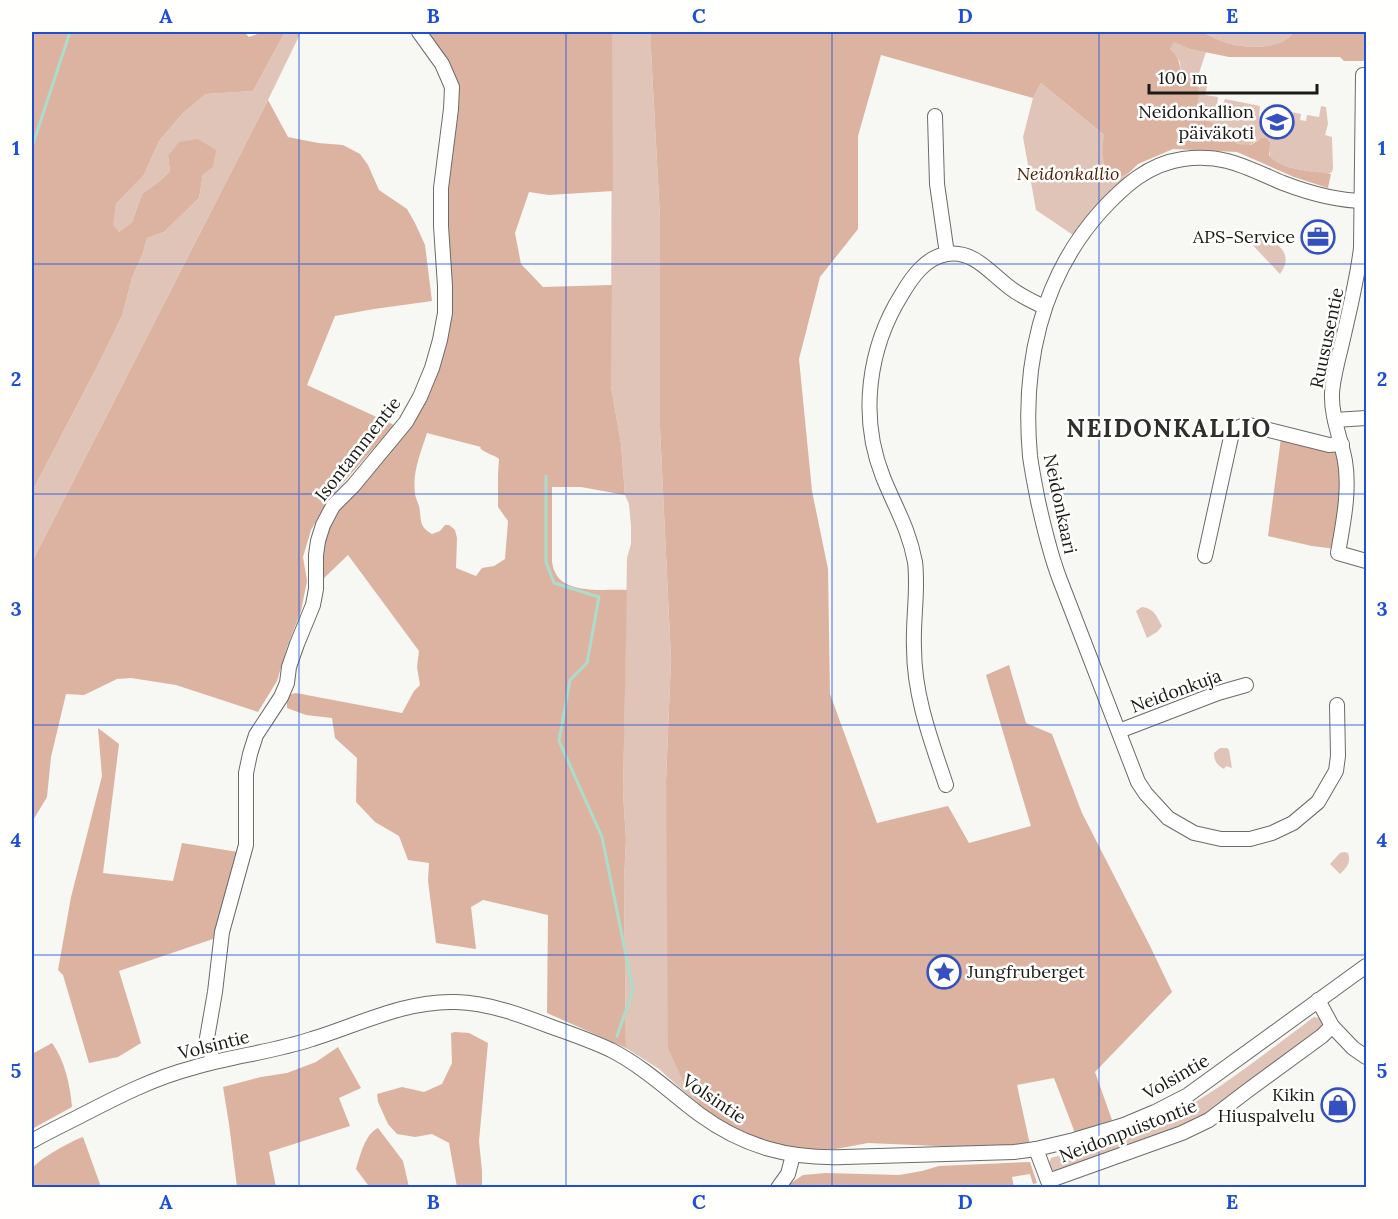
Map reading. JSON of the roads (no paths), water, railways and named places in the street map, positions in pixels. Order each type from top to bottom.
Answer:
[{"type":"street","name":"Isontammentie","points":[[213,1062],[207,1038],[222,932],[246,845],[246,773],[256,735],[281,697],[297,644],[313,604],[316,589],[315,555],[323,525],[333,506],[359,479],[406,422],[420,397],[440,340],[445,313],[441,188],[452,109],[452,87],[442,64],[419,32]]},
{"type":"street","name":"Ruususentie","points":[[1363,75],[1364,201],[1361,248],[1358,277],[1332,389],[1332,404],[1346,464],[1344,522],[1338,553],[1366,561]]},
{"type":"street","points":[[935,116],[937,184],[947,254]]},
{"type":"street","name":"Neidonkaari","points":[[1337,705],[1336,771],[1318,802],[1293,823],[1272,833],[1250,839],[1221,839],[1194,833],[1168,818],[1138,782],[1049,549],[1030,458],[1029,380],[1035,341],[1044,307],[1059,272],[1091,223],[1123,187],[1150,169],[1183,159],[1226,160],[1320,195],[1364,201]]},
{"type":"street","points":[[946,785],[927,728],[916,683],[914,649],[916,564],[904,522],[882,476],[875,452],[869,401],[874,363],[890,313],[921,267],[934,257],[957,253],[974,259],[1015,292],[1044,307]]},
{"type":"street","points":[[1335,420],[1366,418]]},
{"type":"street","points":[[1205,556],[1231,437],[1236,429],[1241,425],[1249,425],[1329,445],[1342,444]]},
{"type":"street","name":"Neidonkuja","points":[[1119,731],[1218,693],[1246,685]]},
{"type":"street","name":"Volsintie","points":[[32,1141],[144,1085],[171,1074],[311,1040],[396,1010],[431,1002],[455,1002],[478,1004],[535,1020],[611,1051],[637,1065],[713,1124],[754,1145],[793,1155],[836,1158],[1014,1152],[1074,1140],[1124,1125],[1180,1099],[1366,966]]},
{"type":"street","points":[[1318,1000],[1332,1026],[1353,1048],[1366,1057]]},
{"type":"street","name":"Neidonpuistontie","points":[[1036,1149],[1048,1181],[1182,1133],[1209,1120],[1322,1036],[1332,1026]]},
{"type":"street","points":[[778,1188],[788,1174],[793,1155]]},
{"type":"waterway","points":[[32,147],[70,32]]},
{"type":"waterway","points":[[546,476],[546,562],[554,583],[599,597],[587,663],[570,680],[559,741],[602,837],[633,990],[617,1036]]},
{"type":"place","name":"Neidonkallion päiväkoti","points":[[1277,122]]},
{"type":"place","name":"APS-Service","points":[[1318,237]]},
{"type":"place","name":"Jungfruberget","points":[[944,972]]},
{"type":"place","name":"Kikin Hiuspalvelu","points":[[1338,1105]]},
{"type":"district","name":"NEIDONKALLIO","points":[[1169,429]]},
{"type":"park label","name":"Neidonkallio","points":[[1068,174]]}]
